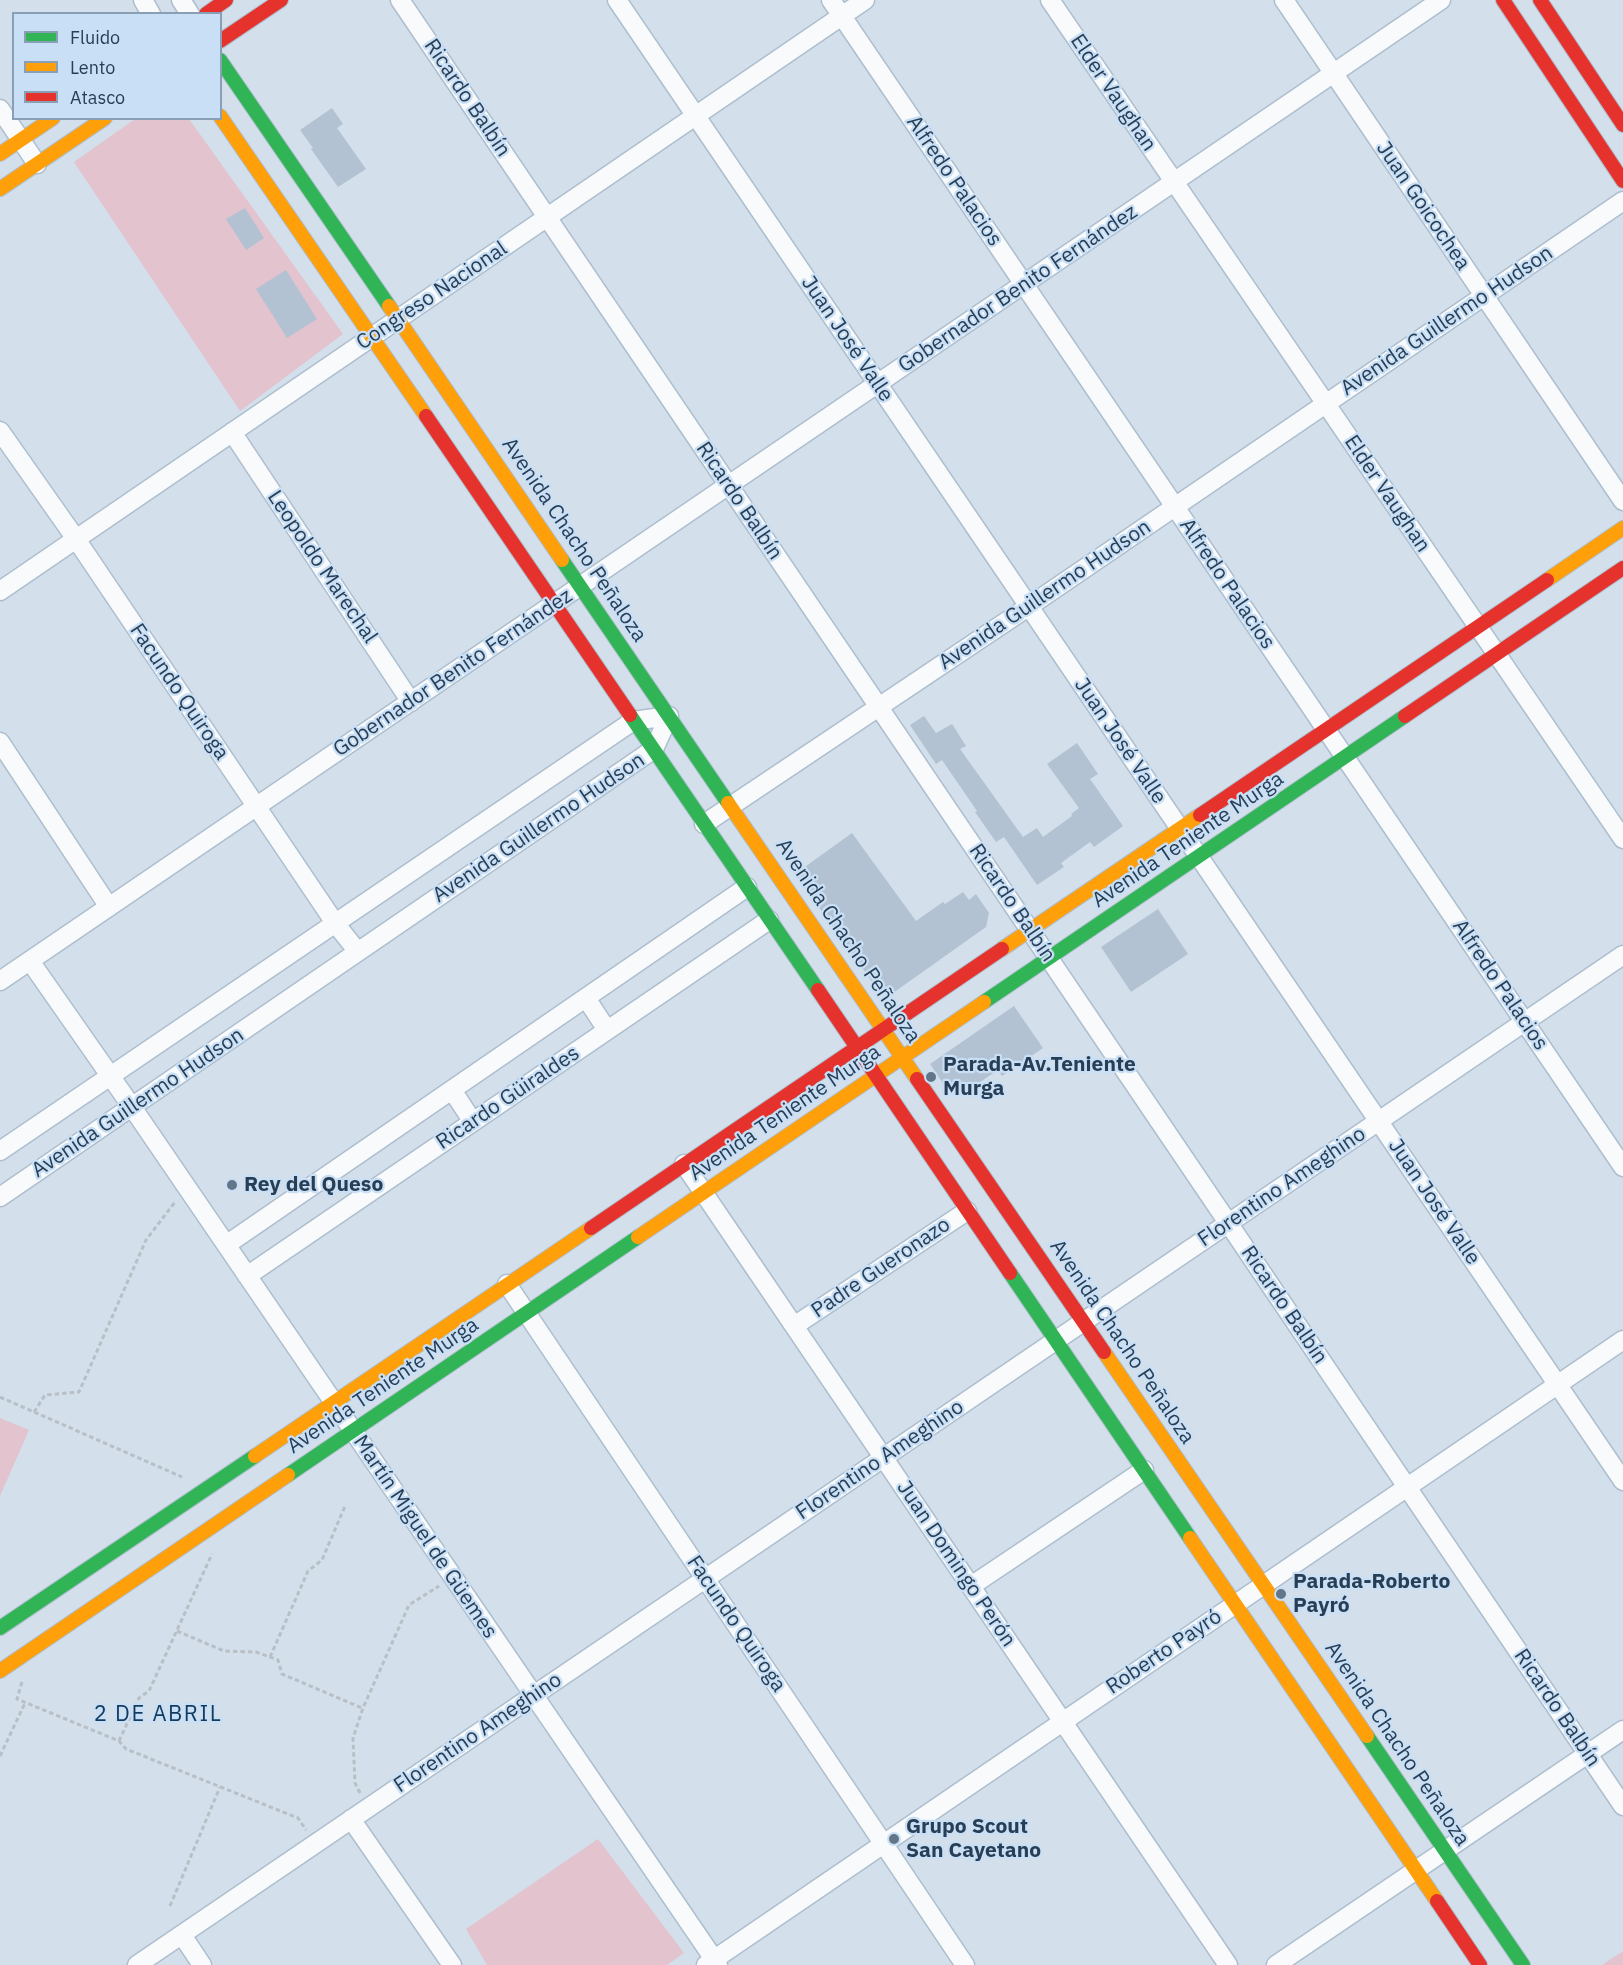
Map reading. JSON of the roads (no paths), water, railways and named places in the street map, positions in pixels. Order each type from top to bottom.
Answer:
[{"type":"main road","points":[[209,12],[226,0]]},
{"type":"main road","points":[[222,40],[281,0]]},
{"type":"main road","points":[[1503,0],[1623,181]]},
{"type":"main road","points":[[1540,0],[1623,125]]},
{"type":"main road","name":"Avenida Chacho Peñaloza","points":[[222,63],[1522,1965]]},
{"type":"main road","points":[[222,119],[654,749],[1480,1965]]},
{"type":"main road","points":[[0,154],[50,120]]},
{"type":"main road","points":[[0,189],[102,120]]},
{"type":"main road","name":"Avenida Teniente Murga","points":[[0,1628],[1623,528]]},
{"type":"main road","name":"Avenida Teniente Murga","points":[[0,1671],[1623,568]]},
{"type":"street","name":"Ricardo Balbín","points":[[400,0],[1623,1806]]},
{"type":"street","name":"Juan José Valle","points":[[617,0],[1623,1481]]},
{"type":"street","name":"Alfredo Palacios","points":[[831,0],[1623,1167]]},
{"type":"street","name":"Congreso Nacional","points":[[0,591],[865,0]]},
{"type":"street","name":"Elder Vaughan","points":[[1050,0],[1623,839]]},
{"type":"street","name":"Juan Goicochea","points":[[1284,0],[1623,501]]},
{"type":"street","name":"Gobernador Benito Fernández","points":[[0,981],[1441,0]]},
{"type":"street","points":[[0,109],[37,164]]},
{"type":"street","name":"Avenida Guillermo Hudson","points":[[704,824],[1028,607],[1623,201]]},
{"type":"street","name":"Facundo Quiroga","points":[[0,431],[76,539],[335,923],[358,952]]},
{"type":"street","name":"Leopoldo Marechal","points":[[232,432],[411,702]]},
{"type":"street","name":"Avenida Guillermo Hudson","points":[[0,1151],[633,721],[669,716]]},
{"type":"street","name":"Avenida Guillermo Hudson","points":[[0,1197],[654,749],[669,716]]},
{"type":"street","points":[[0,742],[109,907]]},
{"type":"street","name":"Ricardo Güiraldes","points":[[226,1245],[747,888]]},
{"type":"street","name":"Ricardo Güiraldes","points":[[247,1276],[769,920]]},
{"type":"street","name":"Florentino Ameghino","points":[[138,1965],[1623,955]]},
{"type":"street","name":"Martín Miguel de Güemes","points":[[30,961],[534,1695],[712,1963]]},
{"type":"street","points":[[586,998],[607,1030]]},
{"type":"street","points":[[452,1090],[473,1122]]},
{"type":"street","name":"Juan Domingo Perón","points":[[684,1164],[1228,1965]]},
{"type":"street","name":"Padre Gueronazo","points":[[794,1326],[967,1211]]},
{"type":"street","name":"Facundo Quiroga","points":[[507,1284],[965,1965]]},
{"type":"street","name":"Roberto Payró","points":[[712,1963],[1623,1340]]},
{"type":"street","points":[[971,1586],[1144,1470]]},
{"type":"street","points":[[1276,1965],[1623,1730]]},
{"type":"street","points":[[351,1819],[452,1965]]},
{"type":"street","points":[[182,1935],[202,1965]]},
{"type":"place","name":"Parada-Av.Teniente Murga","points":[[931,1077]]},
{"type":"place","name":"Rey del Queso","points":[[232,1185]]},
{"type":"place","name":"Parada-Roberto Payró","points":[[1281,1594]]},
{"type":"place","name":"Grupo Scout San Cayetano","points":[[894,1839]]},
{"type":"district","name":"2 DE ABRIL","points":[[158,1715]]}]
